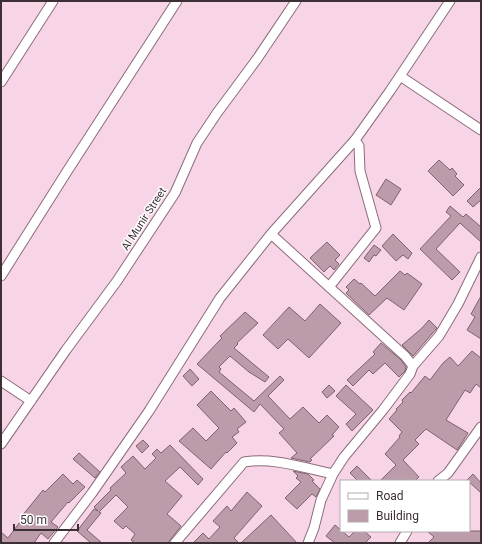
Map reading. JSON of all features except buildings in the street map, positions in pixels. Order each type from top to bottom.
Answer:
[{"type":"street","points":[[1,82],[53,1]]},
{"type":"street","points":[[1,276],[177,1]]},
{"type":"street","name":"Al Munir Street","points":[[1,444],[66,350],[117,281],[175,193],[197,143],[217,113],[258,59],[296,1]]},
{"type":"street","points":[[54,543],[92,494],[149,411],[220,298],[271,234],[355,140],[450,1]]},
{"type":"street","points":[[400,76],[481,130]]},
{"type":"street","points":[[328,287],[376,228],[360,171],[359,146],[355,140]]},
{"type":"street","points":[[271,234],[405,356],[414,366]]},
{"type":"street","points":[[308,543],[314,528],[321,500],[333,474],[344,457],[410,374],[414,366],[438,336],[458,304],[481,257]]},
{"type":"street","points":[[1,380],[32,401]]},
{"type":"street","points":[[439,480],[448,473],[481,427]]},
{"type":"street","points":[[175,543],[244,462],[256,460],[291,465],[333,474]]},
{"type":"street","points":[[400,543],[406,532]]}]
